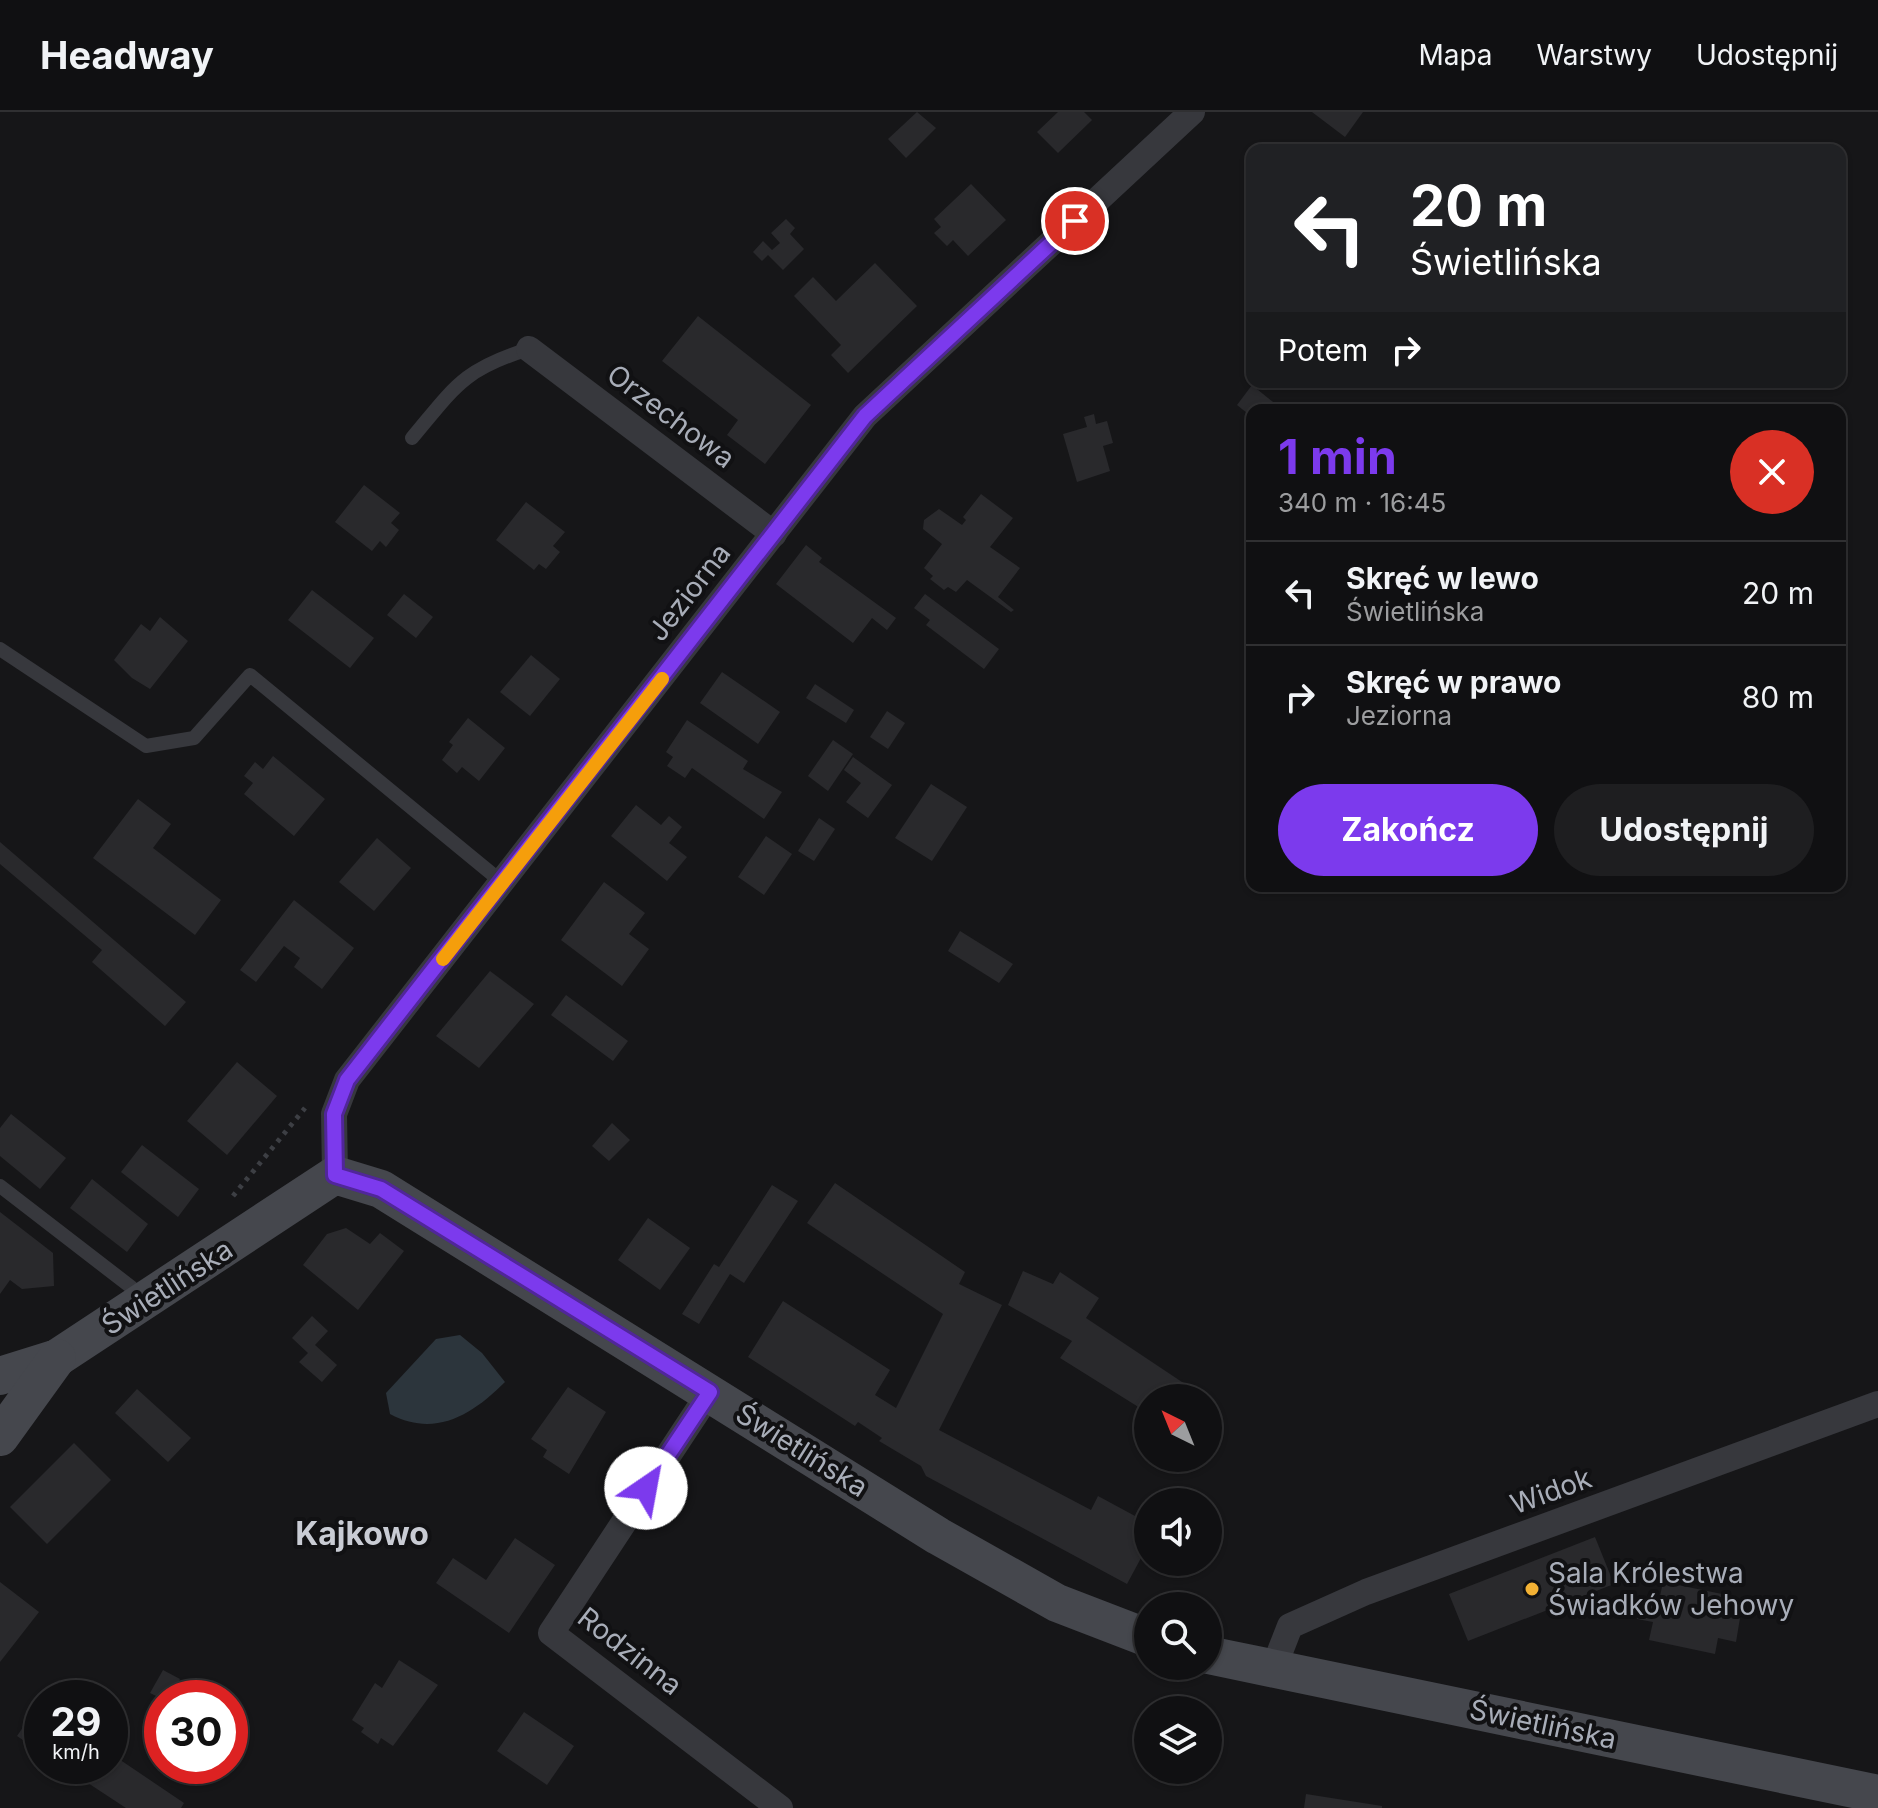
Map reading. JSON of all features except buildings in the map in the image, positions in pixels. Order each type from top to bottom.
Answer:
[{"type":"street","name":"Jeziorna","points":[[335,1175],[334,1114],[347,1080],[865,416],[1192,112]]},
{"type":"street","name":"Orzechowa","points":[[529,349],[774,534]]},
{"type":"street","name":"Świetlińska","points":[[57,1358],[143,1305],[335,1175],[381,1189],[938,1536],[1057,1603],[1134,1633]]},
{"type":"street","points":[[0,1376],[57,1358]]},
{"type":"street","points":[[0,1437],[57,1358]]},
{"type":"street","name":"Rodzinna","points":[[710,1392],[551,1633],[780,1808]]},
{"type":"street","name":"Widok","points":[[1274,1667],[1290,1626],[1366,1592],[1878,1404]]},
{"type":"street","name":"Świetlińska","points":[[1222,1658],[1878,1794]]},
{"type":"lane","points":[[412,438],[463,377],[497,359],[529,349]]},
{"type":"lane","points":[[0,649],[146,746],[194,738],[250,675],[503,883]]},
{"type":"lane","points":[[0,1186],[131,1287],[143,1305]]},
{"type":"shaded area","points":[[460,1335],[482,1353],[505,1382],[479,1404],[452,1419],[422,1424],[390,1414],[386,1393],[436,1339]]},
{"type":"slow traffic","points":[[443,959],[662,679]]},
{"type":"place","name":"Sala Królestwa Świadków Jehowy","points":[[1532,1589]]},
{"type":"district","name":"Kajkowo","points":[[362,1533]]},
{"type":"route","points":[[646,1488],[710,1392],[381,1189],[335,1175],[334,1114],[347,1080],[865,416],[1075,221]]}]
